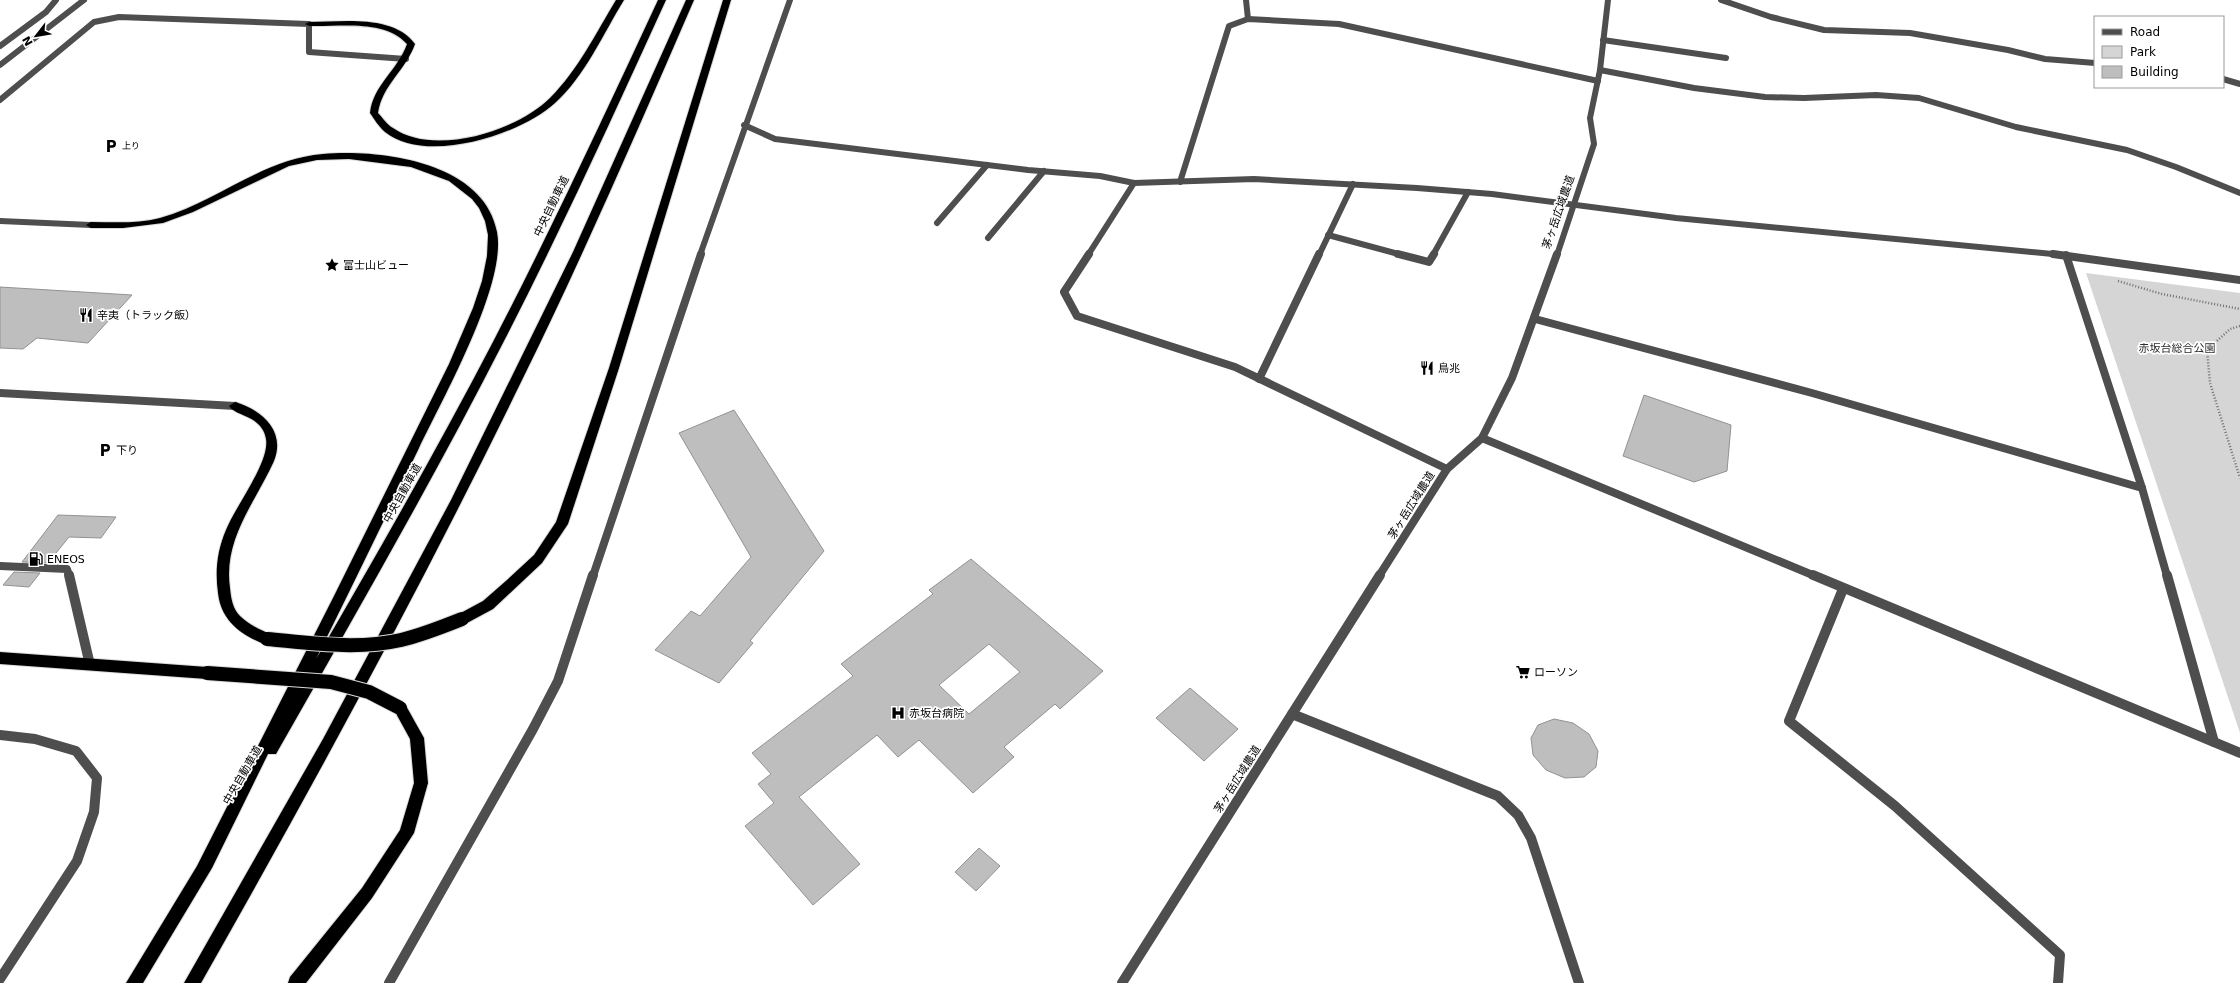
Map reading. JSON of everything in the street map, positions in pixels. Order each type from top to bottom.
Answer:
[{"type":"highway","points":[[309,24],[360,26],[394,30],[404,36],[411,44],[406,59],[377,95],[374,105],[374,113],[387,130],[400,138],[419,143],[449,142],[489,134],[534,116],[551,102],[566,86],[620,0]]},
{"type":"highway","name":"中央自動車道","points":[[134,983],[203,869],[396,532],[499,340],[612,111],[662,0]]},
{"type":"highway","points":[[192,983],[258,871],[437,541],[536,341],[644,109],[690,0]]},
{"type":"highway","points":[[235,406],[250,411],[262,420],[269,433],[272,447],[268,462],[229,536],[223,554],[222,574],[224,596],[230,615],[245,629],[267,639],[352,645],[392,642],[419,636],[462,619],[488,605],[538,559],[562,524],[614,368],[727,0]]},
{"type":"highway","points":[[91,225],[140,225],[157,222],[180,215],[285,165],[327,156],[346,156],[415,164],[438,172],[459,182],[476,197],[487,215],[493,234],[493,256],[486,284],[463,344],[391,494],[203,869]]},
{"type":"highway","points":[[0,658],[331,682],[369,692],[400,708],[417,738],[422,783],[407,832],[367,894],[296,983]]},
{"type":"street","points":[[0,46],[46,12],[56,0]]},
{"type":"street","points":[[0,65],[84,0]]},
{"type":"street","points":[[389,983],[533,729],[558,681],[744,125],[790,0]]},
{"type":"street","points":[[1246,0],[1248,19]]},
{"type":"street","name":"茅ヶ岳広域農道","points":[[1122,983],[1447,469],[1482,438],[1512,378],[1535,318],[1594,144],[1590,118],[1600,70],[1608,0]]},
{"type":"street","points":[[1721,0],[1801,26],[1824,30],[1910,33],[2008,50],[2044,59],[2094,63]]},
{"type":"street","points":[[0,100],[82,31],[94,22],[107,18],[119,17],[309,24],[309,52],[406,59]]},
{"type":"street","points":[[1180,182],[1229,26],[1248,19],[1338,24],[1598,81]]},
{"type":"street","points":[[1604,40],[1726,58]]},
{"type":"street","points":[[1600,70],[1693,88],[1790,98],[1877,95],[1906,96],[1935,102],[2016,127],[2111,145],[2154,159],[2240,193]]},
{"type":"street","points":[[2224,79],[2240,84]]},
{"type":"street","points":[[744,125],[775,139],[987,165],[1100,176],[1134,182],[1180,182],[1254,178],[1468,192],[1572,206],[1745,226],[1892,237],[2066,255],[2240,280]]},
{"type":"street","points":[[937,223],[987,165]]},
{"type":"street","points":[[988,238],[1044,171]]},
{"type":"street","points":[[1134,182],[1064,292],[1077,316],[1175,349],[1235,367],[1447,469]]},
{"type":"street","points":[[1259,379],[1353,184]]},
{"type":"street","points":[[1328,235],[1429,262],[1468,192]]},
{"type":"street","points":[[0,221],[91,225]]},
{"type":"street","points":[[2066,255],[2142,488],[2214,742]]},
{"type":"street","points":[[1535,318],[1812,393],[2142,488]]},
{"type":"street","points":[[0,393],[235,406]]},
{"type":"street","points":[[1482,438],[2240,753]]},
{"type":"street","points":[[0,566],[67,570],[90,665]]},
{"type":"street","points":[[1843,588],[1789,721],[1895,806],[2060,955],[2058,983]]},
{"type":"street","points":[[1292,714],[1498,796],[1518,815],[1531,838],[1579,983]]},
{"type":"street","points":[[0,735],[35,739],[76,751],[97,778],[94,812],[77,861],[0,979]]},
{"type":"path","points":[[2115,280],[2162,294],[2240,309]]},
{"type":"path","points":[[2240,326],[2230,329],[2207,350],[2210,382],[2240,478]]},
{"type":"green space","name":"赤坂台総合公園","points":[[2086,273],[2240,293],[2240,733]]},
{"type":"building","points":[[0,287],[132,295],[88,343],[37,338],[23,349],[0,348]]},
{"type":"building","points":[[1644,395],[1731,425],[1727,471],[1694,482],[1623,456]]},
{"type":"building","points":[[734,410],[824,551],[750,641],[753,643],[719,683],[655,650],[691,611],[700,616],[751,557],[679,433]]},
{"type":"building","points":[[58,515],[116,517],[101,538],[69,537],[48,563],[22,562]]},
{"type":"building","points":[[971,559],[1103,671],[1060,709],[1055,704],[1004,747],[1014,757],[973,793],[919,740],[898,757],[877,735],[799,797],[860,864],[813,905],[745,826],[774,803],[758,784],[771,774],[752,753],[853,676],[841,664],[933,594],[929,590]],"holes":[[[989,644],[1020,672],[969,714],[939,685]]]},
{"type":"building","points":[[14,572],[40,573],[29,587],[3,585]]},
{"type":"building","points":[[1190,688],[1238,729],[1204,761],[1156,718]]},
{"type":"building","points":[[1554,719],[1573,723],[1589,734],[1598,751],[1596,767],[1584,777],[1565,778],[1546,770],[1533,755],[1531,738],[1538,725]]},
{"type":"building","points":[[979,848],[1000,866],[976,891],[955,872]]},
{"type":"place","name":"上り","points":[[111,146]]},
{"type":"place","name":"富士山ビュー","points":[[332,265]]},
{"type":"place","name":"辛夷（トラック飯）","points":[[86,315]]},
{"type":"place","name":"鳥兆","points":[[1427,368]]},
{"type":"place","name":"下り","points":[[105,450]]},
{"type":"place","name":"ENEOS","points":[[36,559]]},
{"type":"place","name":"ローソン","points":[[1523,672]]},
{"type":"place","name":"赤坂台病院","points":[[898,713]]}]
